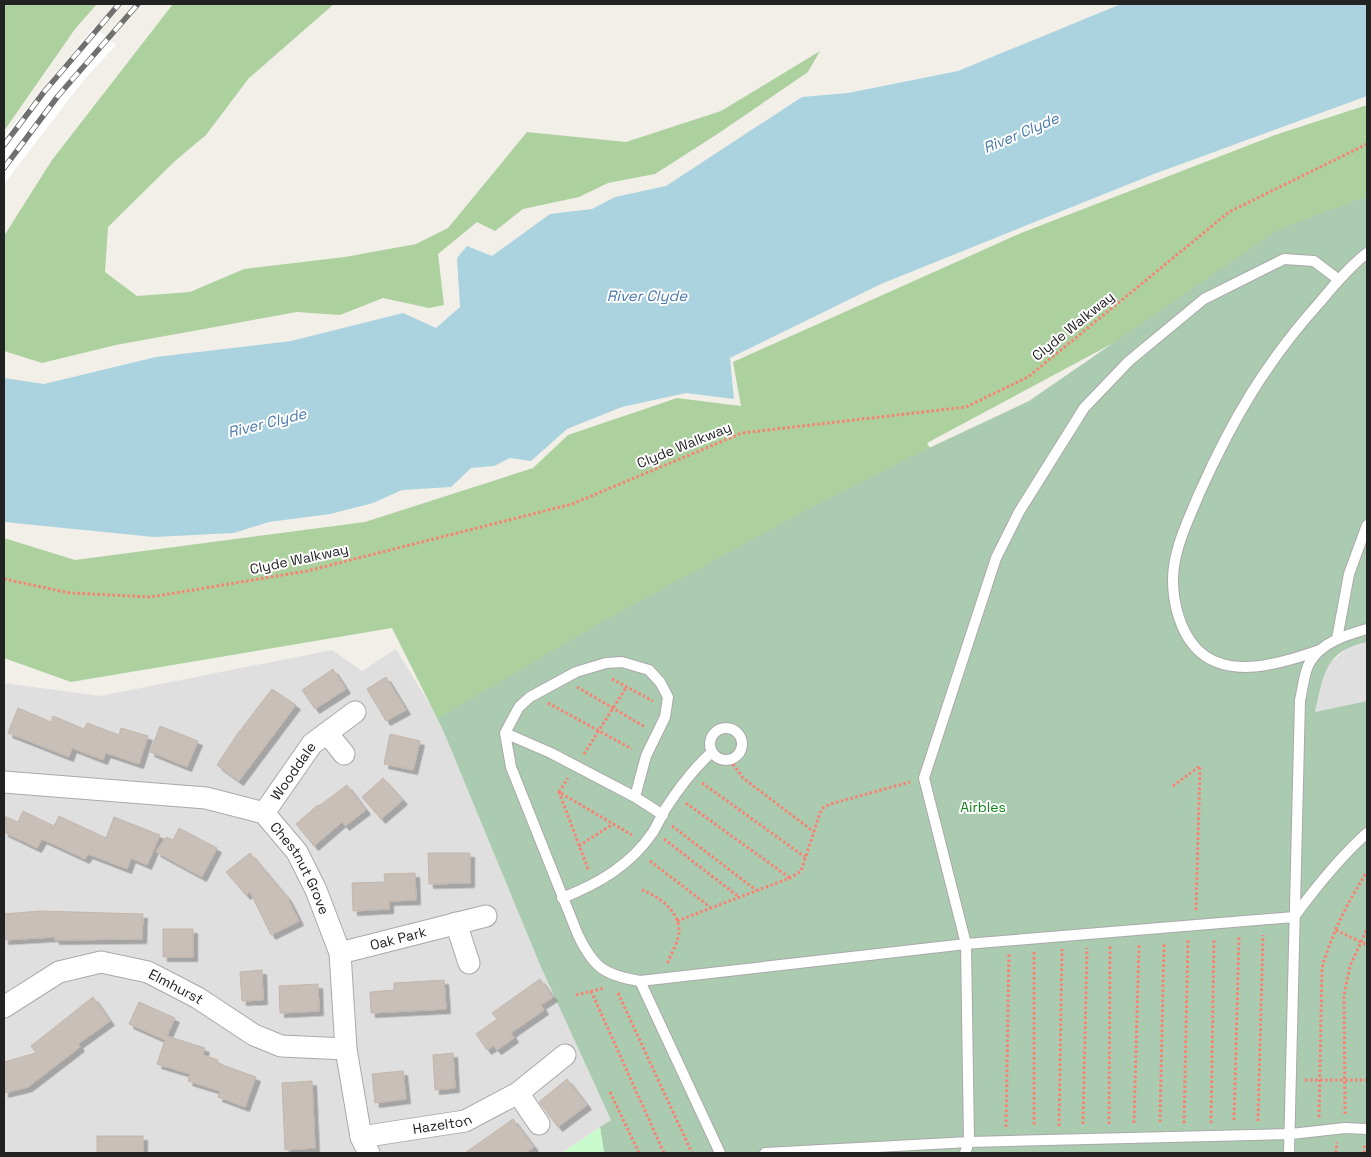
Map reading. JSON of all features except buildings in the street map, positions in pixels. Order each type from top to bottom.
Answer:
[{"type":"street","name":"Wooddale","points":[[264,814],[312,744],[355,712]]},
{"type":"street","name":"Wooddale","points":[[327,733],[344,754]]},
{"type":"street","name":"Chestnut Grove","points":[[4,782],[206,798],[264,814],[297,852],[316,890],[340,954],[346,1049],[365,1145]]},
{"type":"street","name":"Oak Park","points":[[340,954],[486,916]]},
{"type":"street","points":[[456,923],[470,963]]},
{"type":"street","name":"Elmhurst","points":[[4,1007],[59,972],[101,962],[148,972],[198,998],[254,1035],[281,1046],[346,1049]]},
{"type":"street","name":"Hazelton","points":[[365,1145],[465,1121],[518,1093],[565,1055]]},
{"type":"street","points":[[518,1093],[540,1124]]},
{"type":"lane","points":[[1367,253],[1339,280],[1271,360],[1244,401],[1185,527],[1173,580],[1175,604],[1188,639],[1200,653],[1216,661],[1236,666],[1262,667],[1292,660],[1320,650],[1337,640],[1367,629]]},
{"type":"lane","points":[[965,1153],[969,1142],[966,944],[924,778],[996,558],[1019,512],[1084,408],[1129,361],[1204,298],[1284,259],[1314,261],[1339,280]]},
{"type":"lane","points":[[1337,640],[1349,574],[1367,525]]},
{"type":"lane","points":[[1289,1153],[1300,700],[1309,663],[1320,650]]},
{"type":"lane","points":[[635,797],[646,756],[665,717],[667,700],[660,682],[649,670],[622,662],[601,665],[576,672],[518,707],[505,734],[511,767],[562,898],[585,950],[610,975],[640,981],[966,944],[1294,917]]},
{"type":"lane","points":[[562,898],[594,884],[623,866],[638,852],[654,831],[675,795],[691,774],[712,752],[712,736],[720,729],[731,728],[740,734],[742,744],[739,754],[730,760],[720,759],[712,752]]},
{"type":"lane","points":[[505,734],[576,766],[635,797],[662,816]]},
{"type":"lane","points":[[1294,917],[1312,892],[1351,848],[1367,834]]},
{"type":"lane","points":[[640,981],[720,1153]]},
{"type":"lane","points":[[765,1153],[969,1142],[1234,1136],[1290,1134],[1345,1128],[1367,1129]]},
{"type":"path","name":"Clyde Walkway","points":[[4,579],[70,593],[151,597],[298,572],[572,504],[742,434],[966,407],[1028,377],[1229,212],[1367,144]]},
{"type":"path","points":[[601,665],[610,678],[654,701],[667,700]]},
{"type":"path","points":[[564,679],[656,734]]},
{"type":"path","points":[[558,792],[627,686]]},
{"type":"path","points":[[535,695],[646,756]]},
{"type":"path","points":[[730,760],[743,778],[814,832]]},
{"type":"path","points":[[1172,786],[1200,766],[1184,1137]]},
{"type":"path","points":[[691,774],[805,857]]},
{"type":"path","points":[[677,920],[790,878],[801,871],[823,808],[830,804],[924,778]]},
{"type":"path","points":[[558,792],[645,843]]},
{"type":"path","points":[[558,792],[594,884]]},
{"type":"path","points":[[675,795],[790,878]]},
{"type":"path","points":[[662,816],[757,891]]},
{"type":"path","points":[[580,846],[613,824]]},
{"type":"path","points":[[654,831],[739,897]]},
{"type":"path","points":[[638,852],[711,908]]},
{"type":"path","points":[[1319,1130],[1322,968],[1336,930],[1367,872]]},
{"type":"path","points":[[642,890],[658,896],[677,920],[679,930],[661,978]]},
{"type":"path","points":[[1258,1135],[1264,919]]},
{"type":"path","points":[[1234,1136],[1239,921]]},
{"type":"path","points":[[1211,1136],[1214,923]]},
{"type":"path","points":[[1160,1137],[1164,928]]},
{"type":"path","points":[[1345,1128],[1344,994],[1350,966],[1367,929]]},
{"type":"path","points":[[1130,1138],[1134,1129],[1139,930]]},
{"type":"path","points":[[1336,930],[1367,944]]},
{"type":"path","points":[[1109,1139],[1110,932]]},
{"type":"path","points":[[1083,1140],[1087,934]]},
{"type":"path","points":[[1059,1140],[1062,936]]},
{"type":"path","points":[[1034,939],[1034,1141]]},
{"type":"path","points":[[1006,1141],[1009,941]]},
{"type":"path","points":[[576,995],[615,985],[624,978]]},
{"type":"path","points":[[615,985],[692,1153]]},
{"type":"path","points":[[591,991],[664,1153]]},
{"type":"path","points":[[1291,1080],[1367,1080]]},
{"type":"path","points":[[610,1092],[639,1153]]},
{"type":"shaded area","points":[[1367,642],[1367,701],[1315,712],[1326,666],[1350,646]]},
{"type":"shaded area","points":[[396,649],[438,718],[540,965],[611,1120],[562,1153],[4,1153],[4,683],[100,696],[332,650],[362,671]]},
{"type":"green space","points":[[4,4],[97,4],[75,29],[4,131]]},
{"type":"green space","points":[[173,4],[334,4],[249,78],[206,135],[175,161],[108,227],[105,272],[137,296],[190,292],[244,269],[345,257],[416,244],[448,228],[527,132],[626,142],[721,111],[820,51],[808,72],[655,174],[608,183],[579,197],[523,209],[495,231],[477,222],[438,254],[444,305],[429,308],[383,298],[340,315],[297,312],[116,345],[42,363],[4,351],[4,236],[52,160]]},
{"type":"green space","points":[[1367,105],[1367,207],[927,443],[930,448],[448,740],[392,628],[71,682],[4,658],[4,538],[75,560],[365,522],[533,468],[568,435],[677,398],[741,406],[733,362],[1021,233],[1275,135]]},
{"type":"green space","name":"Airbles","points":[[1367,196],[1367,642],[1342,652],[1328,666],[1315,712],[1367,701],[1367,1153],[604,1153],[600,1127],[611,1120],[540,965],[438,718],[605,620],[817,504],[914,455],[1029,401],[1277,230]]},
{"type":"green space","points":[[600,1127],[604,1153],[562,1153]]},
{"type":"water","name":"River Clyde","points":[[1121,4],[1367,4],[1367,96],[1154,174],[881,284],[730,358],[734,399],[686,393],[622,407],[567,429],[531,461],[510,458],[494,466],[471,468],[451,487],[402,490],[373,503],[330,514],[269,522],[234,533],[154,537],[4,522],[4,378],[44,384],[156,357],[291,341],[403,313],[436,328],[460,307],[457,258],[467,246],[492,256],[550,214],[592,209],[615,197],[666,186],[802,97],[848,93],[958,71]]},
{"type":"pier","points":[[94,27],[116,45],[83,81],[4,184],[4,136]]},
{"type":"railway","points":[[4,145],[44,92],[119,4]]},
{"type":"railway","points":[[4,168],[58,96],[138,4]]}]
